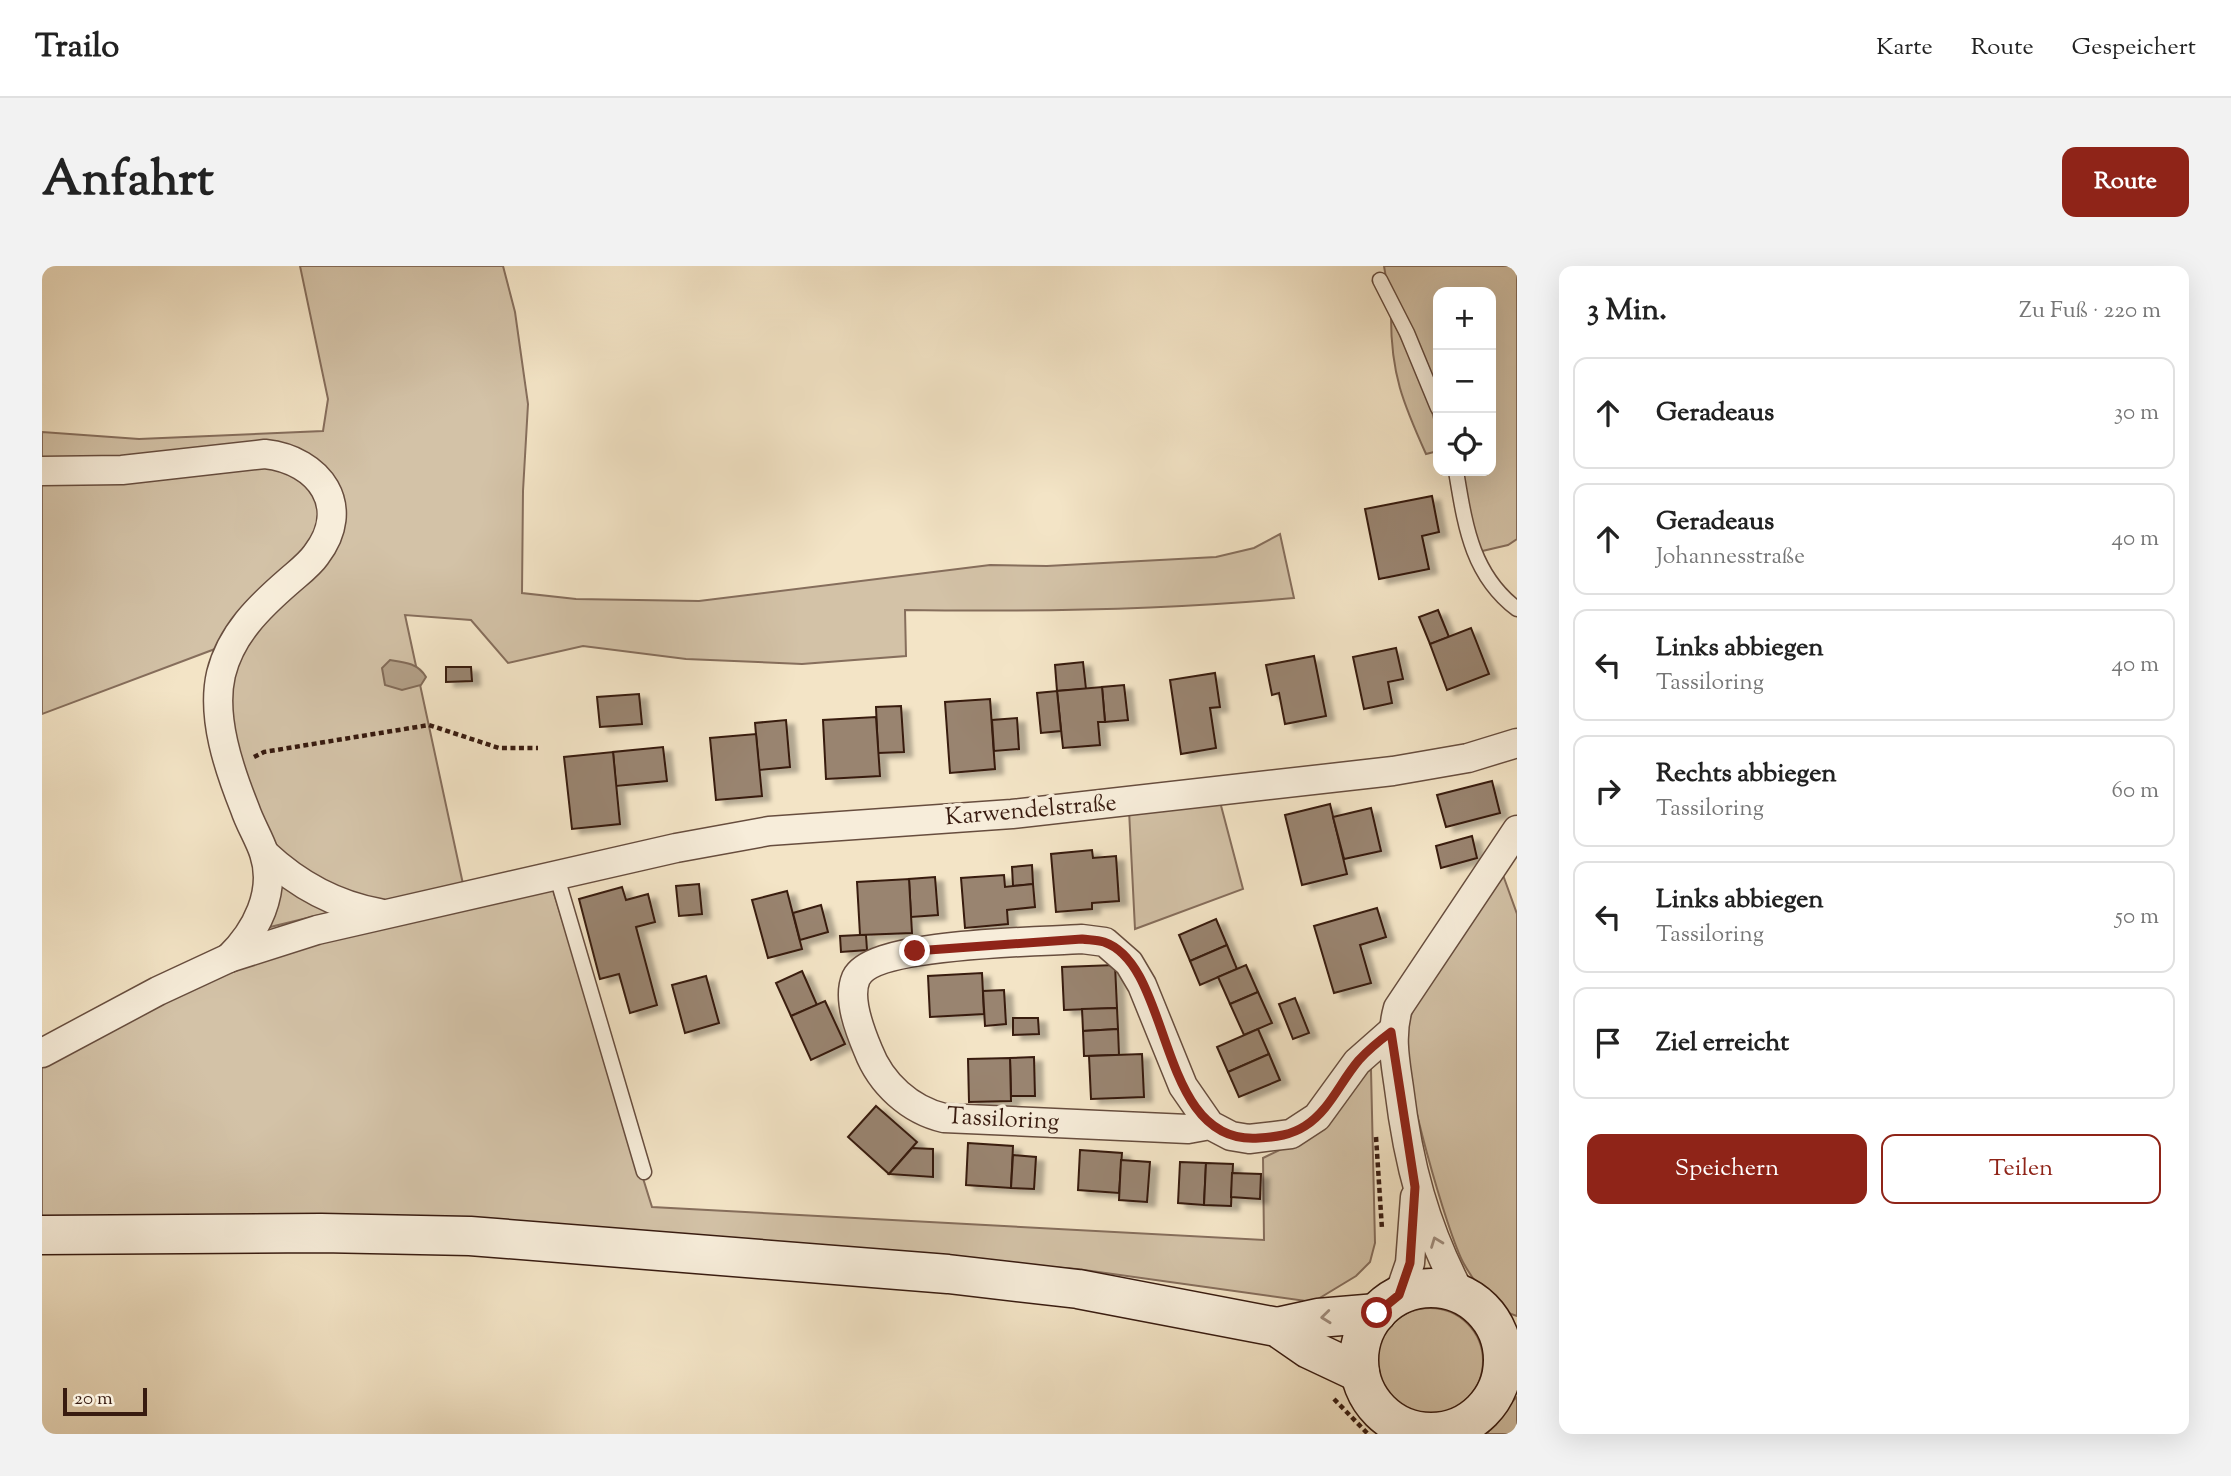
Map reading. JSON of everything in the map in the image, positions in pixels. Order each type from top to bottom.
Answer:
[{"type":"street","points":[[42,471],[122,470],[265,454],[282,456],[304,464],[325,485],[331,512],[323,544],[315,557],[257,610],[227,653],[220,677],[222,735],[244,808],[265,854],[268,878],[263,907],[245,943],[229,958]]},
{"type":"street","name":"Karwendelstraße","points":[[42,1053],[158,991],[229,958],[317,930],[676,849],[769,831],[1012,814],[1306,782],[1468,758],[1517,743]]},
{"type":"street","points":[[1461,1295],[1445,1266],[1415,1187],[1391,1032],[1398,1008],[1517,830]]},
{"type":"street","points":[[265,854],[281,869],[332,900],[384,914]]},
{"type":"street","name":"Tassiloring","points":[[1210,1125],[1188,1129],[944,1118],[922,1113],[883,1078],[872,1061],[853,997],[856,979],[866,966],[915,951],[1082,939],[1105,942],[1129,963],[1142,985],[1183,1086],[1210,1125],[1231,1136],[1249,1139],[1291,1134],[1317,1117],[1357,1062],[1391,1032]]},
{"type":"street","points":[[42,1235],[321,1233],[470,1236],[948,1274],[1078,1289],[1277,1327],[1388,1304],[1436,1288],[1461,1295],[1504,1326],[1503,1365],[1490,1404],[1462,1425],[1444,1431],[1420,1432],[1391,1420],[1376,1407],[1360,1374],[1359,1354],[1363,1336],[1388,1304],[1410,1263],[1415,1187]]},
{"type":"street","points":[[1277,1327],[1309,1349],[1360,1374]]},
{"type":"lane","points":[[1380,280],[1407,333],[1433,396]]},
{"type":"lane","points":[[1457,476],[1471,548],[1483,572],[1503,598],[1517,609]]},
{"type":"lane","points":[[551,878],[644,1172]]},
{"type":"path","points":[[231,768],[264,752],[429,725],[499,748],[538,748]]},
{"type":"shaded area","points":[[300,266],[503,266],[515,312],[528,404],[523,491],[522,593],[576,599],[699,601],[990,565],[1047,566],[1216,557],[1254,548],[1280,534],[1294,598],[1100,609],[905,610],[906,656],[802,664],[686,659],[583,646],[508,663],[471,620],[405,615],[463,884],[376,902],[328,888],[282,859],[258,824],[231,742],[223,646],[42,714],[42,432],[139,439],[323,431],[328,399]]},
{"type":"shaded area","points":[[1384,266],[1517,266],[1517,539],[1508,545],[1478,552],[1462,476],[1496,476],[1496,287],[1433,287],[1433,383],[1387,284]]},
{"type":"shaded area","points":[[1391,317],[1415,365],[1428,399],[1433,416],[1433,452],[1426,454],[1405,403],[1396,372]]},
{"type":"shaded area","points":[[390,660],[410,664],[423,672],[426,677],[421,685],[402,690],[385,685],[382,668]]},
{"type":"shaded area","points":[[1219,798],[1243,889],[1135,929],[1129,810]]},
{"type":"shaded area","points":[[1503,875],[1517,914],[1517,1316],[1500,1308],[1486,1295],[1464,1264],[1456,1247],[1418,1118],[1405,1041],[1409,1019],[1418,1000]]},
{"type":"shaded area","points":[[279,883],[332,912],[266,928]]},
{"type":"shaded area","points":[[552,887],[652,1207],[1264,1240],[1263,1158],[1311,1135],[1360,1072],[1371,1070],[1375,1243],[1370,1262],[1356,1276],[1313,1302],[1077,1269],[657,1240],[42,1219],[42,1064],[194,983],[269,955]]},
{"type":"shaded area","points":[[1430,1308],[1450,1312],[1467,1324],[1479,1341],[1483,1361],[1479,1381],[1467,1398],[1450,1410],[1430,1414],[1410,1410],[1393,1398],[1381,1381],[1377,1361],[1381,1341],[1393,1324],[1410,1312]]},
{"type":"shaded area","points":[[1517,1397],[1517,1434],[1487,1434],[1500,1413]]},
{"type":"building","points":[[1432,496],[1439,532],[1422,536],[1429,569],[1379,579],[1365,509]]},
{"type":"building","points":[[1438,610],[1449,637],[1430,644],[1419,617]]},
{"type":"building","points":[[1471,628],[1489,674],[1447,690],[1430,644]]},
{"type":"building","points":[[1396,648],[1403,679],[1388,682],[1392,703],[1364,709],[1353,657]]},
{"type":"building","points":[[1314,656],[1326,716],[1285,724],[1279,693],[1272,695],[1266,665]]},
{"type":"building","points":[[1083,662],[1086,689],[1057,691],[1055,665]]},
{"type":"building","points":[[446,667],[471,667],[472,681],[446,682]]},
{"type":"building","points":[[1215,673],[1220,707],[1210,708],[1216,748],[1181,754],[1170,680]]},
{"type":"building","points":[[1124,685],[1128,720],[1105,722],[1102,687]]},
{"type":"building","points":[[1102,687],[1105,722],[1098,722],[1100,745],[1063,748],[1057,691]]},
{"type":"building","points":[[1057,691],[1061,731],[1041,733],[1037,693]]},
{"type":"building","points":[[639,694],[642,724],[600,727],[597,697]]},
{"type":"building","points":[[990,699],[995,769],[950,773],[945,702]]},
{"type":"building","points":[[901,706],[904,752],[878,753],[876,707]]},
{"type":"building","points":[[876,717],[880,776],[826,779],[823,720]]},
{"type":"building","points":[[1017,718],[1019,749],[994,751],[992,720]]},
{"type":"building","points":[[786,720],[790,767],[759,770],[755,723]]},
{"type":"building","points":[[756,734],[762,796],[716,800],[710,738]]},
{"type":"building","points":[[663,747],[667,781],[616,786],[613,752]]},
{"type":"building","points":[[613,752],[620,824],[572,829],[564,757]]},
{"type":"building","points":[[1492,781],[1500,813],[1446,827],[1437,795]]},
{"type":"building","points":[[1330,804],[1347,874],[1302,885],[1285,815]]},
{"type":"building","points":[[1371,808],[1381,851],[1344,859],[1333,817]]},
{"type":"building","points":[[1472,836],[1477,858],[1441,868],[1436,846]]},
{"type":"building","points":[[1092,850],[1093,858],[1116,856],[1119,901],[1092,903],[1092,909],[1056,912],[1051,854]]},
{"type":"building","points":[[1032,865],[1033,884],[1013,886],[1012,867]]},
{"type":"building","points":[[1004,875],[1005,887],[1033,884],[1035,907],[1007,910],[1008,924],[965,928],[961,878]]},
{"type":"building","points":[[935,877],[938,915],[911,917],[909,879]]},
{"type":"building","points":[[909,879],[912,933],[860,935],[857,882]]},
{"type":"building","points":[[699,884],[702,914],[679,916],[676,886]]},
{"type":"building","points":[[622,887],[626,900],[648,894],[655,922],[636,927],[657,1005],[630,1013],[619,974],[600,979],[579,899]]},
{"type":"building","points":[[787,891],[802,949],[768,958],[752,900]]},
{"type":"building","points":[[821,905],[828,932],[800,940],[793,913]]},
{"type":"building","points":[[1377,908],[1386,937],[1360,945],[1371,983],[1334,993],[1314,926]]},
{"type":"building","points":[[1216,919],[1227,945],[1190,961],[1179,935]]},
{"type":"building","points":[[866,935],[867,950],[841,952],[840,936]]},
{"type":"building","points":[[1227,945],[1237,969],[1200,985],[1190,961]]},
{"type":"building","points":[[1115,965],[1117,1008],[1064,1010],[1062,967]]},
{"type":"building","points":[[1246,965],[1258,992],[1230,1004],[1218,977]]},
{"type":"building","points":[[802,971],[817,1005],[791,1016],[776,983]]},
{"type":"building","points":[[982,973],[984,1014],[930,1017],[928,976]]},
{"type":"building","points":[[706,976],[719,1023],[685,1033],[672,985]]},
{"type":"building","points":[[1004,990],[1006,1024],[985,1026],[983,991]]},
{"type":"building","points":[[1258,992],[1272,1023],[1244,1035],[1230,1004]]},
{"type":"building","points":[[1295,998],[1309,1033],[1293,1039],[1279,1004]]},
{"type":"building","points":[[825,1001],[845,1044],[811,1060],[791,1016]]},
{"type":"building","points":[[1117,1008],[1118,1029],[1083,1031],[1082,1009]]},
{"type":"building","points":[[1013,1018],[1038,1018],[1039,1034],[1013,1035]]},
{"type":"building","points":[[1118,1029],[1119,1055],[1084,1056],[1083,1031]]},
{"type":"building","points":[[1258,1029],[1269,1054],[1228,1072],[1217,1047]]},
{"type":"building","points":[[1142,1054],[1144,1097],[1091,1099],[1089,1056]]},
{"type":"building","points":[[1269,1054],[1280,1080],[1239,1097],[1228,1072]]},
{"type":"building","points":[[1034,1057],[1035,1096],[1011,1096],[1010,1058]]},
{"type":"building","points":[[1010,1058],[1011,1101],[969,1102],[968,1059]]},
{"type":"building","points":[[876,1106],[917,1142],[889,1174],[848,1137]]},
{"type":"building","points":[[968,1143],[1013,1146],[1011,1188],[966,1185]]},
{"type":"building","points":[[912,1148],[933,1149],[933,1177],[889,1174]]},
{"type":"building","points":[[1080,1150],[1122,1153],[1119,1193],[1078,1190]]},
{"type":"building","points":[[1013,1155],[1036,1157],[1034,1189],[1011,1188]]},
{"type":"building","points":[[1121,1160],[1150,1162],[1147,1202],[1119,1200]]},
{"type":"building","points":[[1180,1162],[1206,1163],[1204,1205],[1178,1203]]},
{"type":"building","points":[[1206,1163],[1233,1164],[1231,1206],[1204,1205]]},
{"type":"building","points":[[1232,1173],[1261,1174],[1260,1199],[1231,1197]]},
{"type":"route","points":[[915,951],[1082,939],[1105,942],[1129,963],[1142,985],[1183,1086],[1195,1106],[1210,1125],[1231,1136],[1270,1138],[1291,1134],[1306,1126],[1332,1100],[1357,1062],[1391,1032],[1415,1187],[1410,1263],[1399,1295],[1377,1313]]}]
